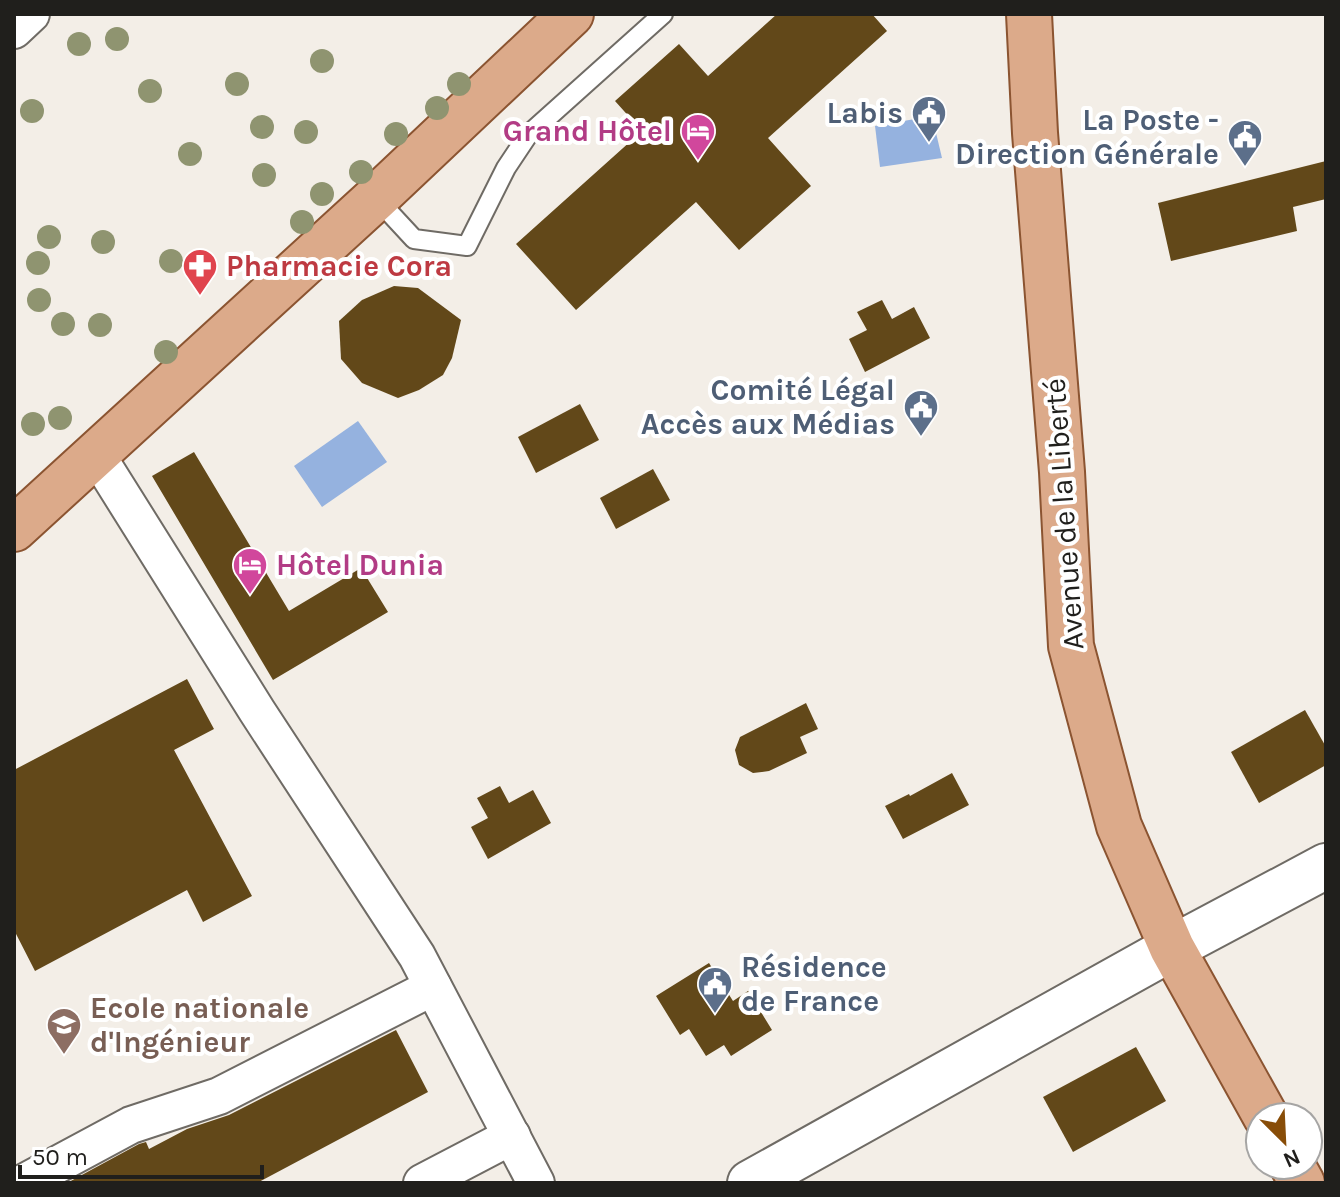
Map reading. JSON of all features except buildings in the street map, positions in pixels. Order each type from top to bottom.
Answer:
[{"type":"main road","points":[[14,529],[376,198],[571,14]]},
{"type":"main road","name":"Avenue de la Liberté","points":[[1029,14],[1035,133],[1062,472],[1071,646],[1119,826],[1172,948],[1257,1101]]},
{"type":"street","points":[[14,30],[31,14]]},
{"type":"street","points":[[96,454],[257,711],[417,956],[536,1183]]},
{"type":"street","points":[[750,1183],[1172,948],[1326,866]]},
{"type":"street","points":[[23,1183],[131,1125],[219,1096],[433,987]]},
{"type":"street","points":[[422,1183],[512,1136]]},
{"type":"lane","points":[[376,198],[414,239],[467,246],[506,168],[528,135],[663,14]]},
{"type":"water","points":[[932,116],[942,158],[880,167],[875,126]]},
{"type":"water","points":[[358,421],[387,462],[322,507],[294,466]]},
{"type":"place","name":"Labis","points":[[929,144]]},
{"type":"place","name":"Grand Hôtel","points":[[698,162]]},
{"type":"place","name":"La Poste - Direction Générale","points":[[1245,168]]},
{"type":"place","name":"Pharmacie Cora","points":[[200,297]]},
{"type":"place","name":"Comité Légal Accès aux Médias","points":[[921,438]]},
{"type":"place","name":"Hôtel Dunia","points":[[250,596]]},
{"type":"place","name":"Résidence de France","points":[[715,1015]]},
{"type":"place","name":"Ecole nationale d'Ingénieur","points":[[64,1056]]}]
